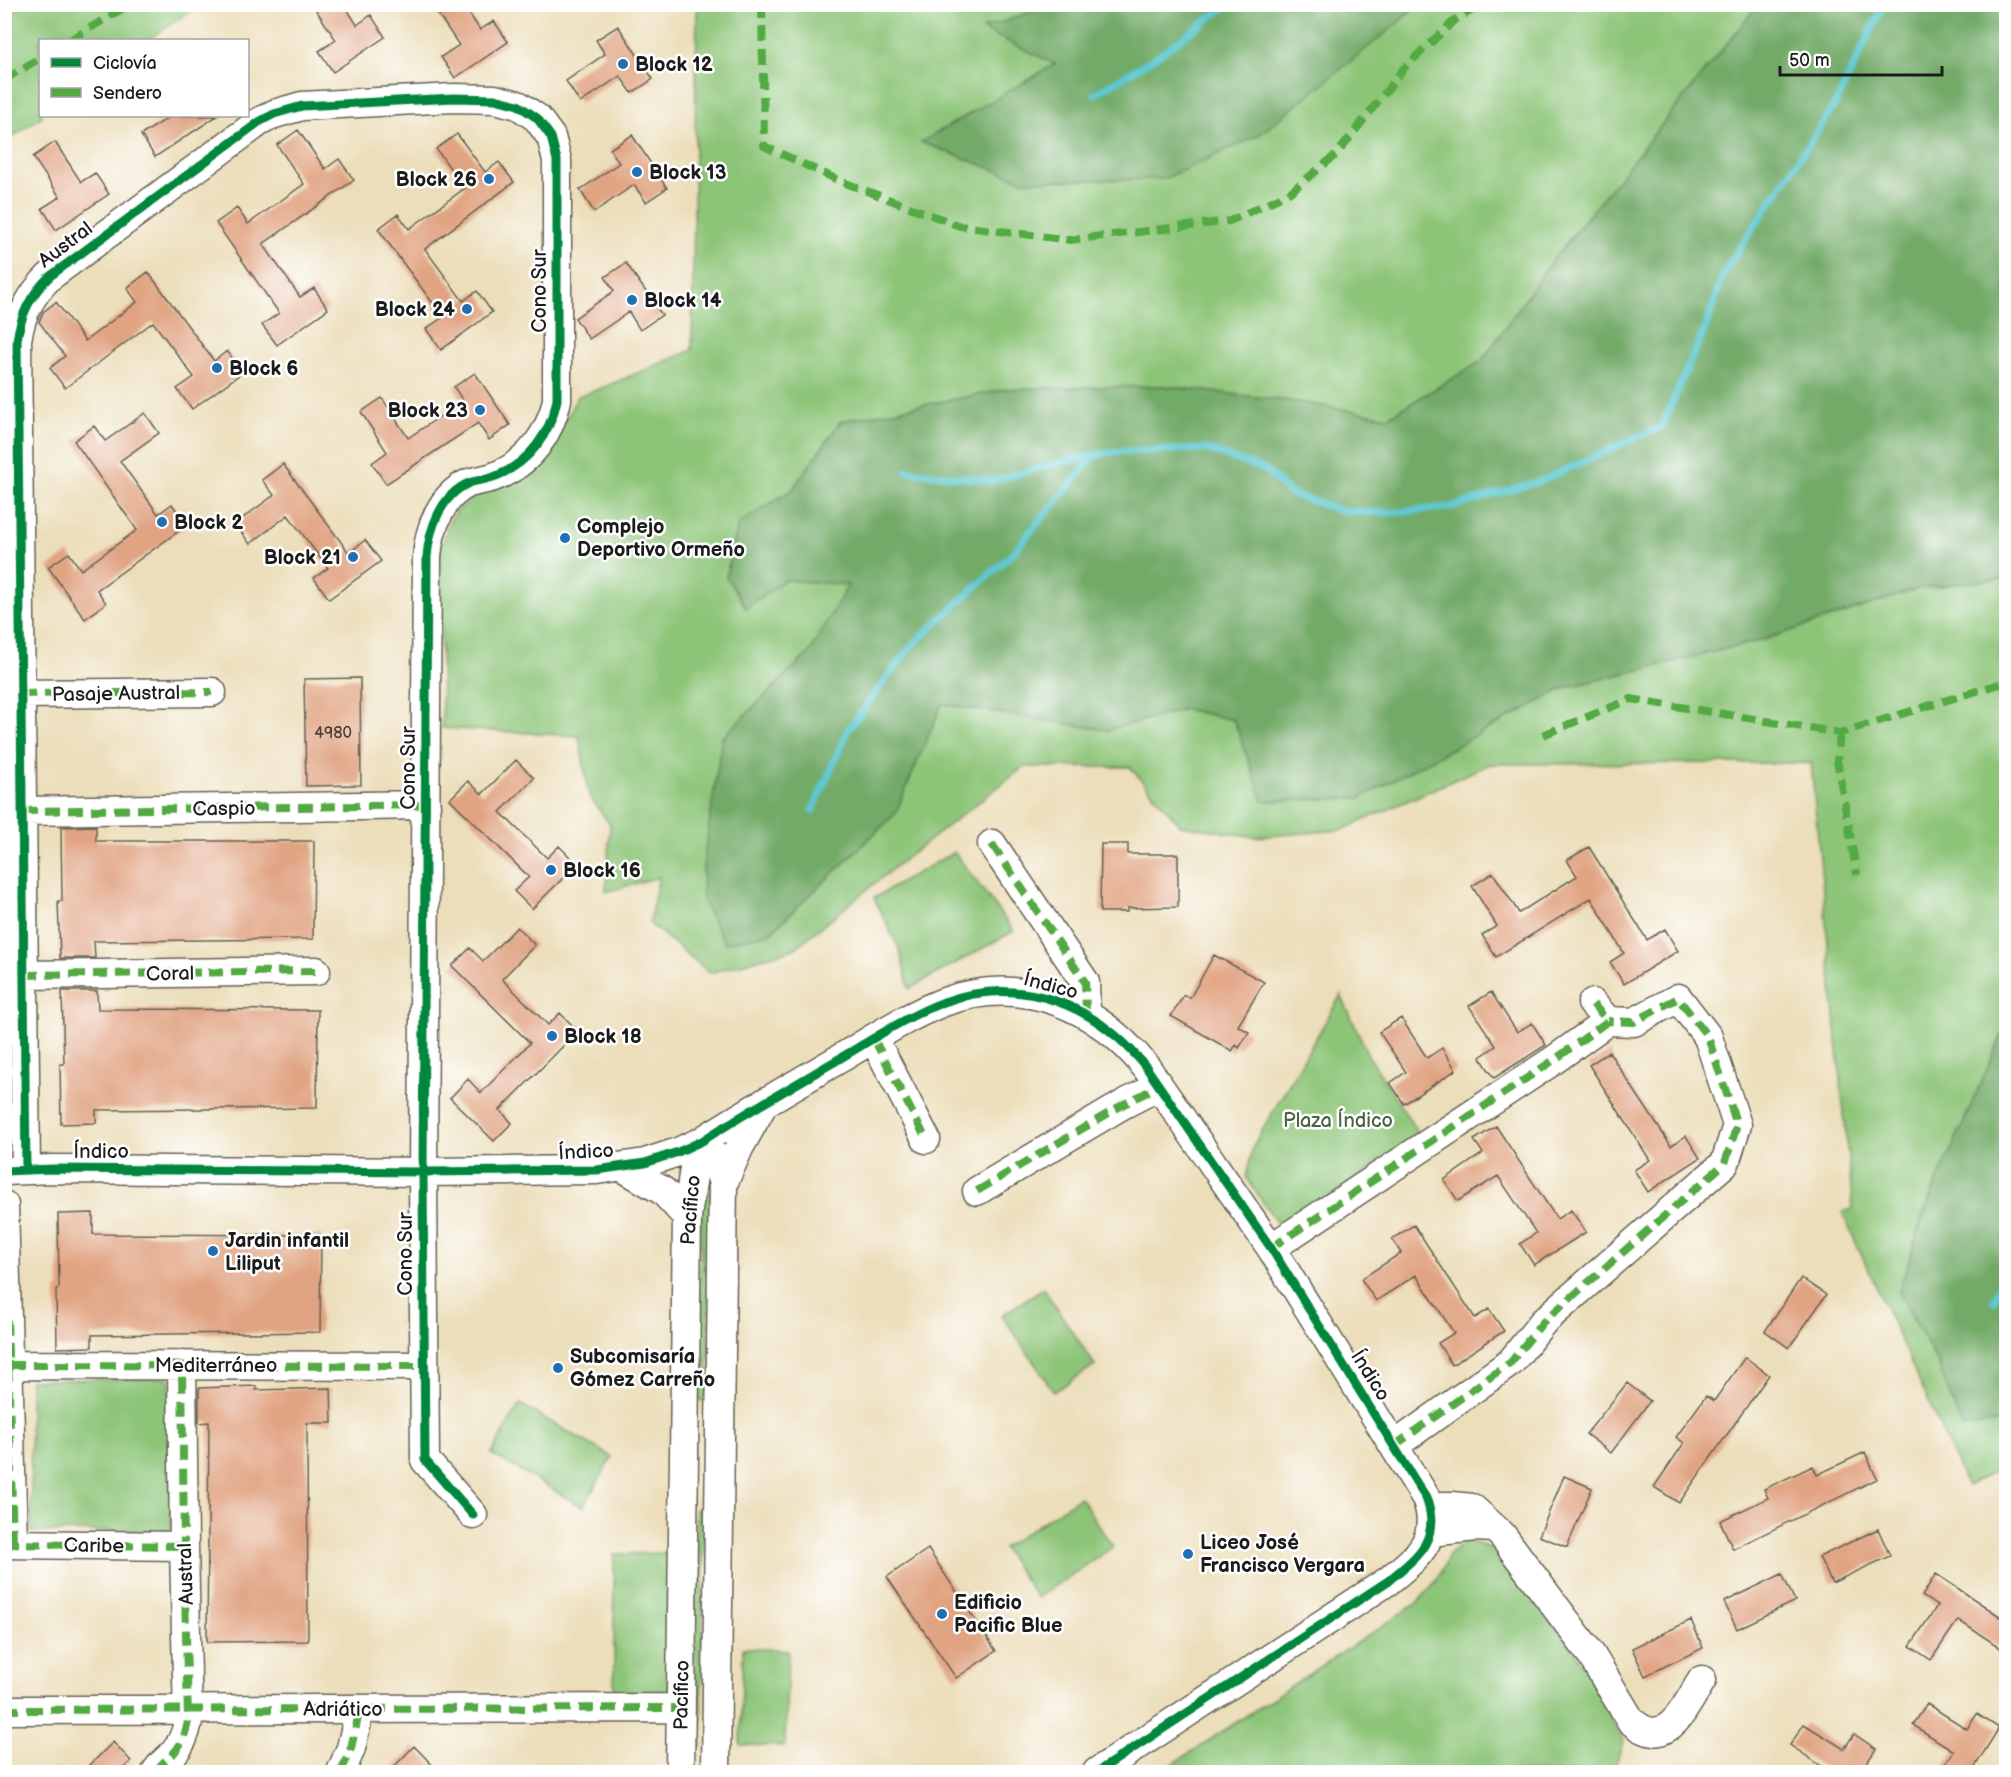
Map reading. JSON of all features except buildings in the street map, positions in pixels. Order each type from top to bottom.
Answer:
[{"type":"street","name":"Austral","points":[[15,1171],[24,975],[17,340],[22,314],[37,289],[49,278],[258,122],[274,114],[291,108],[314,105],[454,98],[495,99]]},
{"type":"street","name":"Cono Sur","points":[[473,1515],[425,1460],[423,1172],[427,557],[431,532],[444,505],[469,483],[503,473],[532,452],[549,428],[557,400],[557,160],[555,148],[551,137],[537,118],[518,105],[495,99]]},
{"type":"street","name":"Pasaje Austral","points":[[21,693],[212,692]]},
{"type":"street","name":"Caspio","points":[[22,811],[426,805]]},
{"type":"street","name":"Índico","points":[[992,844],[1085,982],[1086,1013]]},
{"type":"street","name":"Coral","points":[[24,975],[316,971]]},
{"type":"street","name":"Índico","points":[[15,1171],[53,1169],[423,1172],[597,1170],[622,1167],[645,1163],[702,1141],[874,1038],[946,1001],[984,993],[1004,992],[1044,997],[1086,1013],[1115,1034],[1132,1050],[1159,1086],[1271,1248],[1426,1498],[1430,1519]]},
{"type":"street","points":[[1271,1248],[1554,1060],[1600,1012],[1634,1022],[1678,998],[1708,1037],[1737,1125],[1725,1163],[1544,1322],[1510,1362],[1394,1446]]},
{"type":"street","points":[[874,1038],[926,1139]]},
{"type":"street","points":[[977,1191],[1124,1104],[1159,1086]]},
{"type":"street","points":[[723,1184],[739,1148],[764,1103]]},
{"type":"street","name":"Pacífico","points":[[680,1773],[687,1217],[695,1161],[702,1141],[715,1156],[723,1184],[716,1773]]},
{"type":"street","points":[[622,1167],[663,1191],[687,1217]]},
{"type":"street","points":[[4,1205],[9,1365],[9,1544]]},
{"type":"street","name":"Mediterráneo","points":[[9,1365],[423,1366]]},
{"type":"street","name":"Austral","points":[[156,1773],[183,1739],[189,1710],[182,1365]]},
{"type":"street","points":[[1097,1773],[1388,1581],[1419,1553],[1426,1543],[1430,1519],[1494,1528],[1502,1535],[1590,1653],[1631,1721],[1640,1729],[1648,1732],[1663,1731],[1679,1716],[1702,1680]]},
{"type":"street","name":"Caribe","points":[[9,1544],[184,1546]]},
{"type":"street","name":"Adriático","points":[[4,1710],[681,1708]]},
{"type":"street","points":[[341,1773],[351,1748],[360,1709]]},
{"type":"green space","points":[[20,4],[199,5],[149,39],[39,39],[41,117],[5,142],[4,11],[15,10]]},
{"type":"green space","points":[[697,5],[1051,5],[983,29],[1393,27],[1417,5],[1758,5],[1549,265],[1482,361],[1388,417],[1298,402],[1163,386],[1007,389],[841,421],[792,490],[738,525],[785,580],[849,584],[809,653],[722,738],[770,933],[895,814],[941,704],[1108,730],[1184,709],[1234,720],[1264,800],[1360,798],[1564,688],[1763,640],[1920,588],[2006,578],[2006,1026],[1924,1212],[1899,1292],[1938,1364],[1962,1428],[2006,1421],[2006,1466],[1967,1486],[1842,1212],[1853,1209],[1811,763],[1490,764],[1342,830],[1255,837],[1180,825],[1130,767],[1024,767],[794,949],[710,973],[649,923],[659,877],[606,892],[610,825],[589,795],[579,736],[442,728],[440,556],[449,522],[457,511],[567,417],[578,396],[692,350]]},
{"type":"green space","points":[[1051,5],[1417,5],[1259,135],[1164,179],[1024,181],[921,142],[1055,64],[982,29]]},
{"type":"green space","points":[[1758,5],[2006,5],[2006,578],[1920,588],[1763,640],[1564,688],[1360,798],[1263,801],[1234,720],[1184,709],[1108,730],[942,704],[895,814],[770,933],[725,943],[702,900],[703,865],[722,738],[809,653],[848,585],[785,580],[746,608],[726,577],[738,524],[792,490],[841,421],[1007,389],[1163,386],[1298,402],[1388,417],[1482,361],[1549,265]]},
{"type":"green space","points":[[954,852],[1014,931],[909,989],[900,951],[874,898]]},
{"type":"green space","name":"Plaza Índico","points":[[1341,995],[1368,1055],[1420,1136],[1281,1229],[1246,1177],[1253,1146]]},
{"type":"green space","points":[[2006,1026],[2006,1421],[1962,1428],[1938,1364],[1899,1292],[1924,1212]]},
{"type":"green space","points":[[702,1162],[711,1164],[708,1397],[701,1401],[698,1398]]},
{"type":"green space","points":[[1043,1288],[1095,1365],[1054,1392],[1002,1315]]},
{"type":"green space","points":[[170,1378],[171,1530],[31,1532],[30,1380]]},
{"type":"green space","points":[[520,1404],[612,1457],[583,1507],[491,1454]]},
{"type":"green space","points":[[1080,1497],[1113,1547],[1037,1598],[1003,1548]]},
{"type":"green space","points":[[696,1509],[704,1510],[701,1746],[694,1746]]},
{"type":"green space","points":[[1467,1541],[1494,1549],[1575,1652],[1624,1740],[1613,1772],[1161,1772],[1417,1603],[1436,1581],[1451,1552]]},
{"type":"green space","points":[[667,1553],[669,1695],[614,1692],[614,1554]]},
{"type":"green space","points":[[743,1648],[788,1650],[785,1746],[740,1745]]},
{"type":"waterway","points":[[1095,94],[1156,57],[1229,4]]},
{"type":"waterway","points":[[907,471],[993,481],[1057,463],[1112,452],[1206,449],[1266,470],[1289,493],[1342,511],[1389,513],[1452,507],[1543,480],[1662,426],[1707,324],[1723,274],[1836,103],[1884,4]]},
{"type":"waterway","points":[[813,810],[848,730],[911,646],[1012,554],[1095,455]]},
{"type":"waterway","points":[[1994,1301],[2006,1273]]},
{"type":"marked path","points":[[72,39],[130,4]]},
{"type":"marked path","points":[[762,4],[764,146],[840,181],[960,226],[1070,240],[1230,221],[1289,193],[1337,154],[1404,68],[1455,20],[1483,4]]},
{"type":"marked path","points":[[4,80],[39,59]]},
{"type":"marked path","points":[[1543,735],[1631,699],[1840,733],[2006,682]]},
{"type":"marked path","points":[[21,694],[212,692]]},
{"type":"marked path","points":[[1840,733],[1837,760],[1857,875]]},
{"type":"marked path","points":[[22,811],[426,805]]},
{"type":"marked path","points":[[992,844],[1085,982],[1086,1013]]},
{"type":"marked path","points":[[24,975],[316,971]]},
{"type":"marked path","points":[[1394,1446],[1511,1362],[1543,1322],[1725,1163],[1737,1125],[1708,1037],[1678,998],[1634,1022],[1608,1021]]},
{"type":"marked path","points":[[1271,1248],[1554,1060],[1608,1021],[1592,1003]]},
{"type":"marked path","points":[[874,1039],[926,1139]]},
{"type":"marked path","points":[[977,1191],[1124,1104],[1159,1086]]},
{"type":"marked path","points":[[4,1205],[13,1544]]},
{"type":"marked path","points":[[9,1365],[423,1366]]},
{"type":"marked path","points":[[156,1772],[179,1746],[188,1721],[182,1365]]},
{"type":"marked path","points":[[4,1544],[184,1546]]},
{"type":"marked path","points":[[4,1710],[681,1708]]},
{"type":"marked path","points":[[341,1772],[351,1748],[360,1709]]},
{"type":"cycle path","points":[[26,1170],[17,340],[27,306],[49,277],[259,122],[274,114],[302,106],[454,98],[495,99],[518,105],[537,118],[551,137],[557,160],[557,400],[543,436],[528,455],[508,470],[459,488],[444,504],[430,535],[427,557],[423,1172],[425,1460],[473,1515]]},
{"type":"cycle path","points":[[4,1171],[53,1169],[423,1172],[597,1170],[645,1163],[702,1141],[890,1028],[944,1002],[973,994],[1001,992],[1029,994],[1056,1001],[1081,1012],[1126,1045],[1146,1067],[1271,1248],[1426,1498],[1431,1525],[1424,1546],[1388,1581],[1097,1772]]},
{"type":"place","name":"Block 12","points":[[623,64]]},
{"type":"place","name":"Block 13","points":[[637,172]]},
{"type":"place","name":"Block 26","points":[[489,179]]},
{"type":"place","name":"Block 14","points":[[632,300]]},
{"type":"place","name":"Block 24","points":[[467,309]]},
{"type":"place","name":"Block 6","points":[[217,368]]},
{"type":"place","name":"Block 23","points":[[480,410]]},
{"type":"place","name":"Block 2","points":[[162,522]]},
{"type":"place","name":"Complejo Deportivo Ormeño","points":[[565,538]]},
{"type":"place","name":"Block 21","points":[[353,557]]},
{"type":"place","name":"Block 16","points":[[551,870]]},
{"type":"place","name":"Block 18","points":[[552,1036]]},
{"type":"place","name":"Jardin infantil Liliput","points":[[213,1251]]},
{"type":"place","name":"Subcomisaría Gómez Carreño","points":[[558,1368]]},
{"type":"place","name":"Liceo José Francisco Vergara","points":[[1188,1554]]},
{"type":"place","name":"Edificio Pacific Blue","points":[[942,1614]]}]
